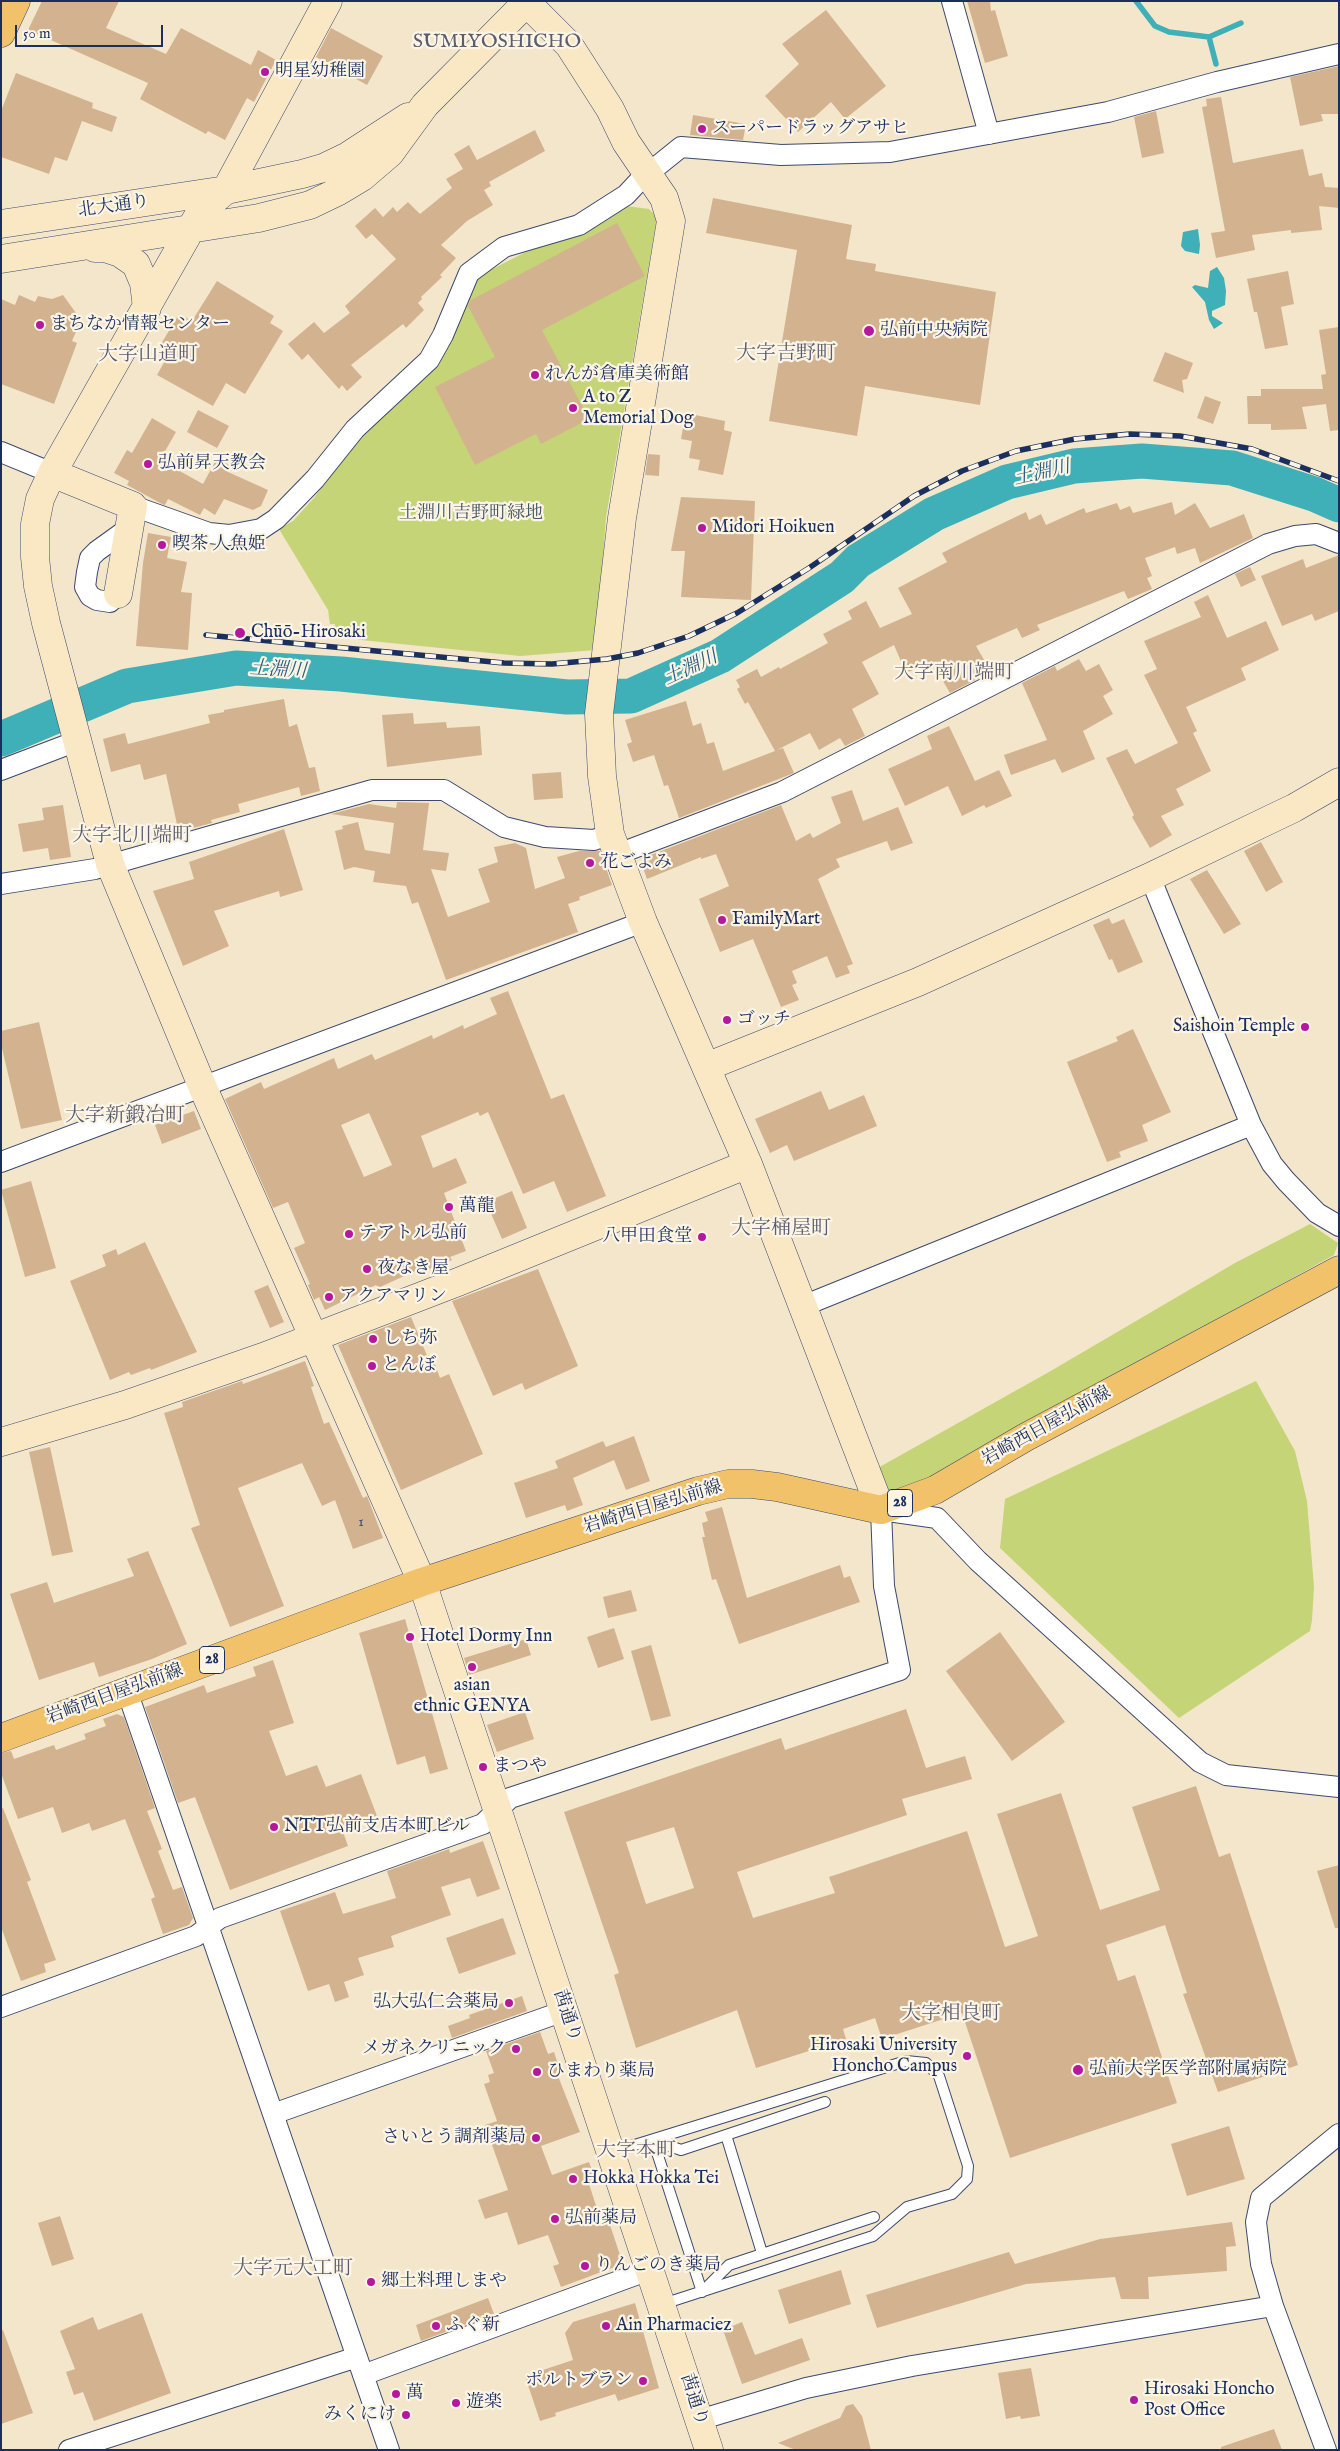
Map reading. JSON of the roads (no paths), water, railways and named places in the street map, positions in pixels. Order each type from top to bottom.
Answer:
[{"type":"main road","name":"岩崎西目屋弘前線","points":[[1,1738],[422,1582],[688,1494],[728,1484],[752,1484],[777,1487],[881,1510],[936,1490],[1026,1437],[1339,1270]]},
{"type":"street","points":[[226,190],[328,1]]},
{"type":"street","points":[[952,1],[989,134]]},
{"type":"street","points":[[1,2007],[196,1936],[220,1918],[483,1824],[498,1812],[510,1798],[900,1670],[884,1586],[881,1510],[748,1164],[643,922],[614,844],[602,776],[600,706],[622,518],[671,221],[664,198],[626,142],[610,109],[569,45],[526,2],[425,105]]},
{"type":"street","points":[[1,452],[52,473],[131,517],[209,533],[229,535],[261,529],[276,519],[315,479],[355,429],[429,360],[443,334],[469,273],[504,247],[579,225],[626,195],[681,147],[781,155],[890,152],[1108,112],[1217,82],[1339,54]]},
{"type":"street","name":"北大通り","points":[[1,224],[226,190],[323,168],[348,156],[425,105]]},
{"type":"street","name":"北大通り","points":[[1,259],[192,230],[268,216],[310,205],[362,177],[390,153],[425,105]]},
{"type":"street","name":"茜通り","points":[[226,190],[201,211],[192,230],[52,473],[40,499],[35,524],[35,557],[46,624],[110,864],[203,1088],[422,1582],[709,2450]]},
{"type":"street","points":[[76,248],[105,248],[130,258],[140,272],[147,308]]},
{"type":"street","points":[[118,594],[131,517]]},
{"type":"street","points":[[1,884],[110,864],[372,790],[444,790],[504,827],[545,837],[594,840],[614,844],[782,792],[1268,544],[1296,536],[1316,534],[1339,543]]},
{"type":"street","points":[[1,770],[76,737]]},
{"type":"street","points":[[706,1067],[918,982],[1150,877],[1294,808],[1338,784]]},
{"type":"street","points":[[1150,877],[1251,1125],[1272,1164],[1286,1182],[1317,1213],[1339,1226]]},
{"type":"street","points":[[1,1162],[643,922]]},
{"type":"street","points":[[803,1306],[1251,1125]]},
{"type":"street","points":[[1,1442],[125,1404],[315,1337],[458,1282],[748,1164]]},
{"type":"street","points":[[881,1510],[936,1518],[978,1561],[1200,1762],[1226,1775],[1339,1788]]},
{"type":"street","points":[[127,1691],[389,2450]]},
{"type":"street","points":[[273,2114],[564,2011]]},
{"type":"street","points":[[1326,2450],[1273,2306],[1261,2264],[1256,2222],[1261,2198],[1339,2134]]},
{"type":"street","points":[[69,2450],[360,2366],[649,2270]]},
{"type":"street","points":[[699,2420],[806,2388],[912,2366],[1273,2306]]},
{"type":"lane","points":[[611,2153],[906,2061],[926,2063],[939,2076],[942,2085],[968,2166],[967,2179],[952,2194],[907,2207],[874,2236],[661,2305]]},
{"type":"lane","points":[[653,2140],[681,2150],[825,2102]]},
{"type":"lane","points":[[726,2135],[762,2254]]},
{"type":"lane","points":[[653,2140],[702,2292]]},
{"type":"lane","points":[[702,2292],[729,2264],[874,2217]]},
{"type":"water","points":[[1198,229],[1199,254],[1185,251],[1181,246],[1183,232]]},
{"type":"water","points":[[1217,267],[1224,278],[1226,291],[1225,305],[1212,311],[1212,316],[1223,323],[1214,329],[1209,320],[1205,302],[1192,287],[1195,285],[1208,288],[1210,271]]},
{"type":"waterway","points":[[1136,1],[1155,26],[1169,32],[1209,37],[1241,23]]},
{"type":"waterway","points":[[1209,37],[1216,64]]},
{"type":"waterway","name":"土淵川","points":[[1,739],[127,686],[236,668],[341,674],[567,697],[631,696],[720,656],[842,577],[858,561],[934,514],[1007,482],[1074,466],[1142,461],[1232,468],[1314,494],[1339,505]]},
{"type":"railway","points":[[206,635],[504,663],[552,664],[607,659],[638,653],[689,636],[737,613],[809,568],[914,496],[962,471],[1016,451],[1075,439],[1130,434],[1180,436],[1252,449],[1339,481]]},
{"type":"place","name":"明星幼稚園","points":[[265,72]]},
{"type":"place","name":"スーパードラッグアサヒ","points":[[702,129]]},
{"type":"place","name":"まちなか情報センター","points":[[40,325]]},
{"type":"place","name":"弘前中央病院","points":[[869,331]]},
{"type":"place","name":"れんが倉庫美術館","points":[[535,375]]},
{"type":"place","name":"A to Z Memorial Dog","points":[[573,408]]},
{"type":"place","name":"弘前昇天教会","points":[[148,464]]},
{"type":"place","name":"Midori Hoikuen","points":[[702,528]]},
{"type":"place","name":"喫茶 人魚姫","points":[[162,545]]},
{"type":"place","name":"Chūō-Hirosaki","points":[[240,633]]},
{"type":"place","name":"花ごよみ","points":[[590,863]]},
{"type":"place","name":"FamilyMart","points":[[722,920]]},
{"type":"place","name":"ゴッチ","points":[[727,1020]]},
{"type":"place","name":"Saishoin Temple","points":[[1305,1027]]},
{"type":"place","name":"萬龍","points":[[449,1207]]},
{"type":"place","name":"テアトル弘前","points":[[349,1234]]},
{"type":"place","name":"八甲田食堂","points":[[702,1237]]},
{"type":"place","name":"夜なき屋","points":[[367,1269]]},
{"type":"place","name":"アクアマリン","points":[[329,1297]]},
{"type":"place","name":"しち弥","points":[[373,1339]]},
{"type":"place","name":"とんぼ","points":[[372,1366]]},
{"type":"place","name":"Hotel Dormy Inn","points":[[410,1637]]},
{"type":"place","name":"asian ethnic GENYA","points":[[472,1667]]},
{"type":"place","name":"まつや","points":[[483,1767]]},
{"type":"place","name":"NTT弘前支店本町ビル","points":[[274,1827]]},
{"type":"place","name":"弘大弘仁会薬局","points":[[509,2003]]},
{"type":"place","name":"メガネクリニック","points":[[516,2049]]},
{"type":"place","name":"Hirosaki University Honcho Campus","points":[[967,2056]]},
{"type":"place","name":"弘前大学医学部附属病院","points":[[1078,2070]]},
{"type":"place","name":"ひまわり薬局","points":[[537,2072]]},
{"type":"place","name":"さいとう調剤薬局","points":[[536,2138]]},
{"type":"place","name":"Hokka Hokka Tei","points":[[573,2179]]},
{"type":"place","name":"弘前薬局","points":[[555,2219]]},
{"type":"place","name":"りんごのき薬局","points":[[585,2266]]},
{"type":"place","name":"郷土料理しまや","points":[[371,2282]]},
{"type":"place","name":"ふぐ新","points":[[436,2326]]},
{"type":"place","name":"Ain Pharmaciez","points":[[606,2326]]},
{"type":"place","name":"ポルトブラン","points":[[643,2381]]},
{"type":"place","name":"萬","points":[[396,2394]]},
{"type":"place","name":"Hirosaki Honcho Post Office","points":[[1134,2400]]},
{"type":"place","name":"遊楽","points":[[456,2403]]},
{"type":"place","name":"みくにけ","points":[[406,2415]]},
{"type":"district","name":"SUMIYOSHICHO","points":[[497,43]]},
{"type":"district","name":"大字吉野町","points":[[786,355]]},
{"type":"district","name":"大字山道町","points":[[148,356]]},
{"type":"district","name":"大字南川端町","points":[[954,674]]},
{"type":"district","name":"大字北川端町","points":[[132,837]]},
{"type":"district","name":"大字新鍛冶町","points":[[125,1117]]},
{"type":"district","name":"大字桶屋町","points":[[781,1230]]},
{"type":"district","name":"大字相良町","points":[[951,2015]]},
{"type":"district","name":"大字本町","points":[[636,2152]]},
{"type":"district","name":"大字元大工町","points":[[293,2270]]},
{"type":"park label","name":"土淵川吉野町緑地","points":[[471,514]]}]
